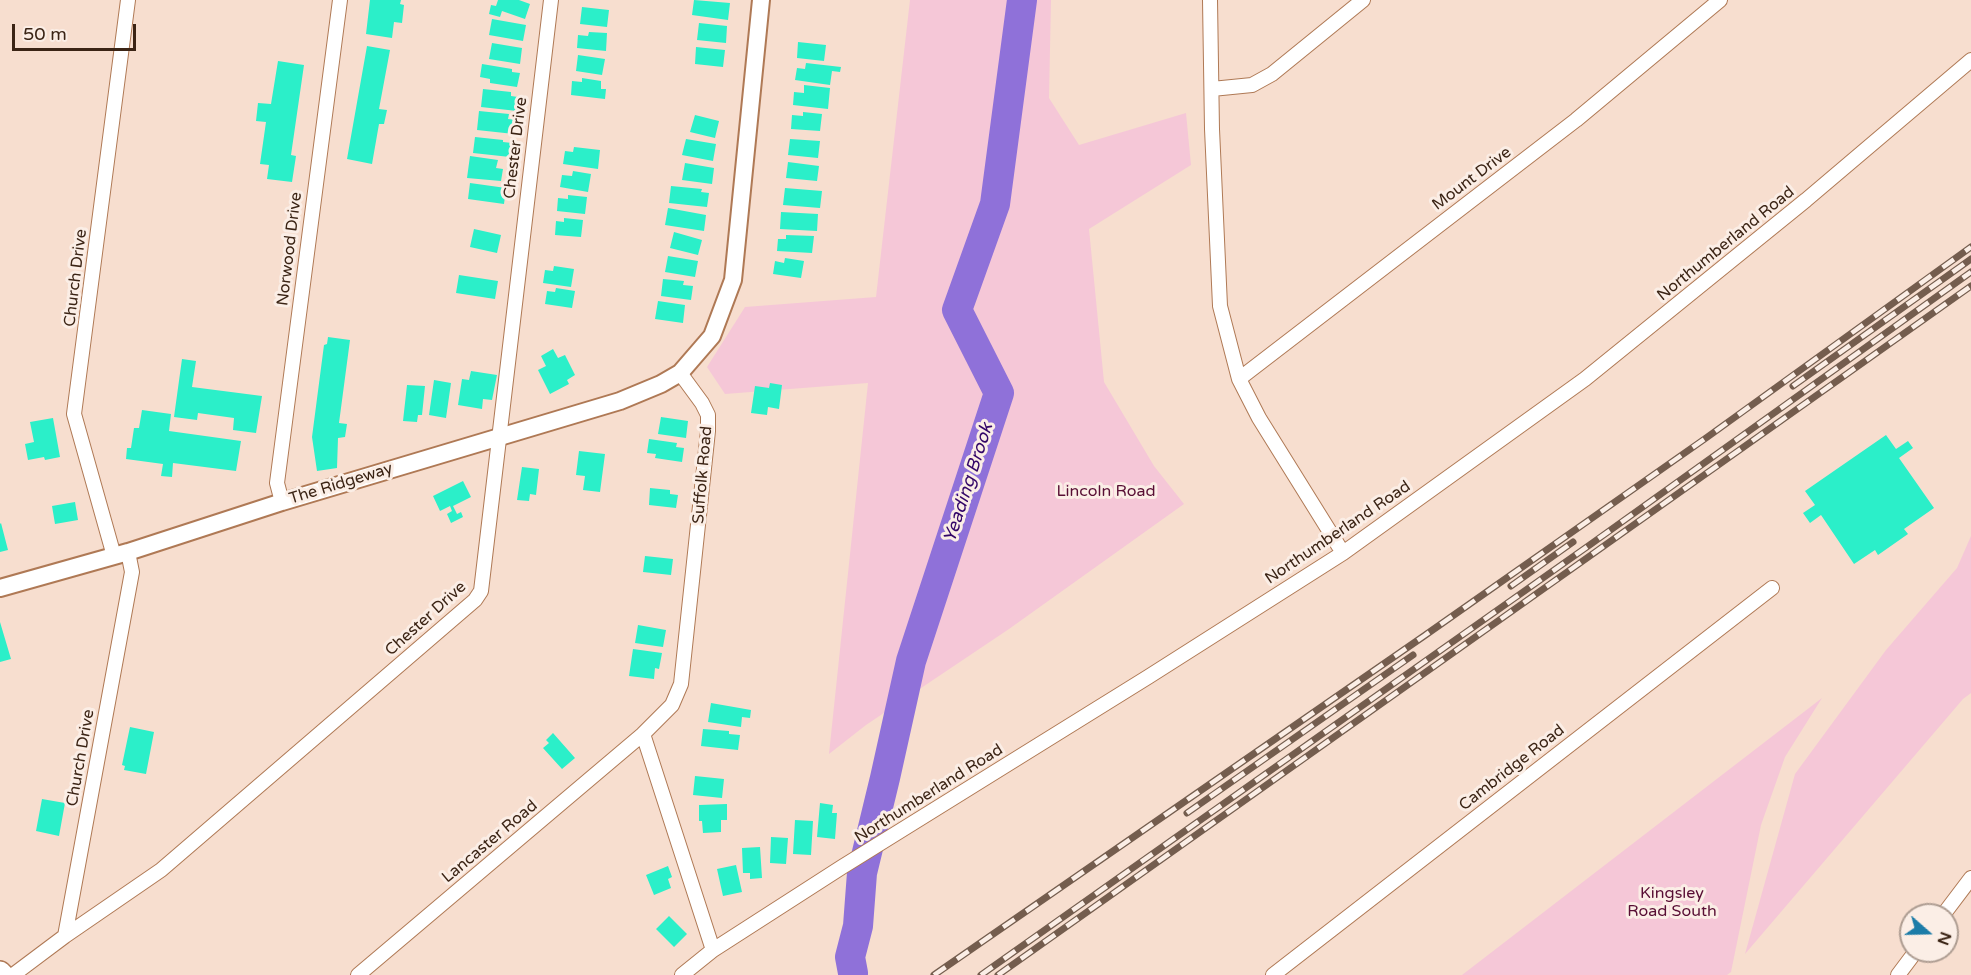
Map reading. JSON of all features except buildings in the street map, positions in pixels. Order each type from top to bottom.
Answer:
[{"type":"street","name":"Church Drive","points":[[65,936],[132,572],[121,554],[74,414],[128,0]]},
{"type":"street","name":"Norwood Drive","points":[[282,502],[277,483],[340,0]]},
{"type":"street","name":"Chester Drive","points":[[13,975],[160,870],[475,600],[481,591],[551,0]]},
{"type":"street","points":[[680,373],[712,336],[733,280],[760,0]]},
{"type":"street","points":[[1209,0],[1220,306],[1239,379],[1259,418],[1343,553]]},
{"type":"street","points":[[1212,89],[1252,85],[1272,74],[1363,0]]},
{"type":"street","name":"Mount Drive","points":[[1239,379],[1576,120],[1720,0]]},
{"type":"street","name":"Northumberland Road","points":[[682,975],[713,950],[847,864],[1343,553],[1585,379],[1806,200],[1971,60]]},
{"type":"street","name":"The Ridgeway","points":[[0,588],[121,554],[282,502],[620,401],[661,384],[680,373]]},
{"type":"street","name":"Suffolk Road","points":[[643,734],[672,705],[681,684],[708,431],[708,416],[702,403],[680,373]]},
{"type":"street","name":"Cambridge Road","points":[[1273,975],[1772,588]]},
{"type":"street","points":[[643,734],[713,950]]},
{"type":"street","name":"Lancaster Road","points":[[358,975],[643,734]]},
{"type":"street","points":[[1952,903],[1971,878]]},
{"type":"green space","name":"Lincoln Road","points":[[910,0],[1051,0],[1049,98],[1079,145],[1186,113],[1191,165],[1089,229],[1104,382],[1154,466],[1184,504],[1009,629],[866,725],[829,754],[868,383],[725,394],[707,367],[745,307],[876,297]]},
{"type":"green space","points":[[1971,536],[1971,693],[1963,699],[1745,954],[1795,774],[1886,650],[1957,568]]},
{"type":"green space","name":"Kingsley Road South","points":[[1822,698],[1785,757],[1761,825],[1731,972],[1727,975],[1462,975]]},
{"type":"waterway","name":"Yeading Brook","points":[[853,973],[850,957],[858,926],[862,873],[911,661],[999,393],[957,310],[995,204],[1022,0]]},
{"type":"railway","points":[[934,975],[1424,636],[1706,438],[1971,247]]},
{"type":"railway","points":[[1793,386],[1971,259]]},
{"type":"railway","points":[[981,975],[1971,272]]},
{"type":"railway","points":[[998,975],[1971,286]]},
{"type":"railway","points":[[1511,586],[1573,542]]},
{"type":"railway","points":[[1187,813],[1413,655]]}]
